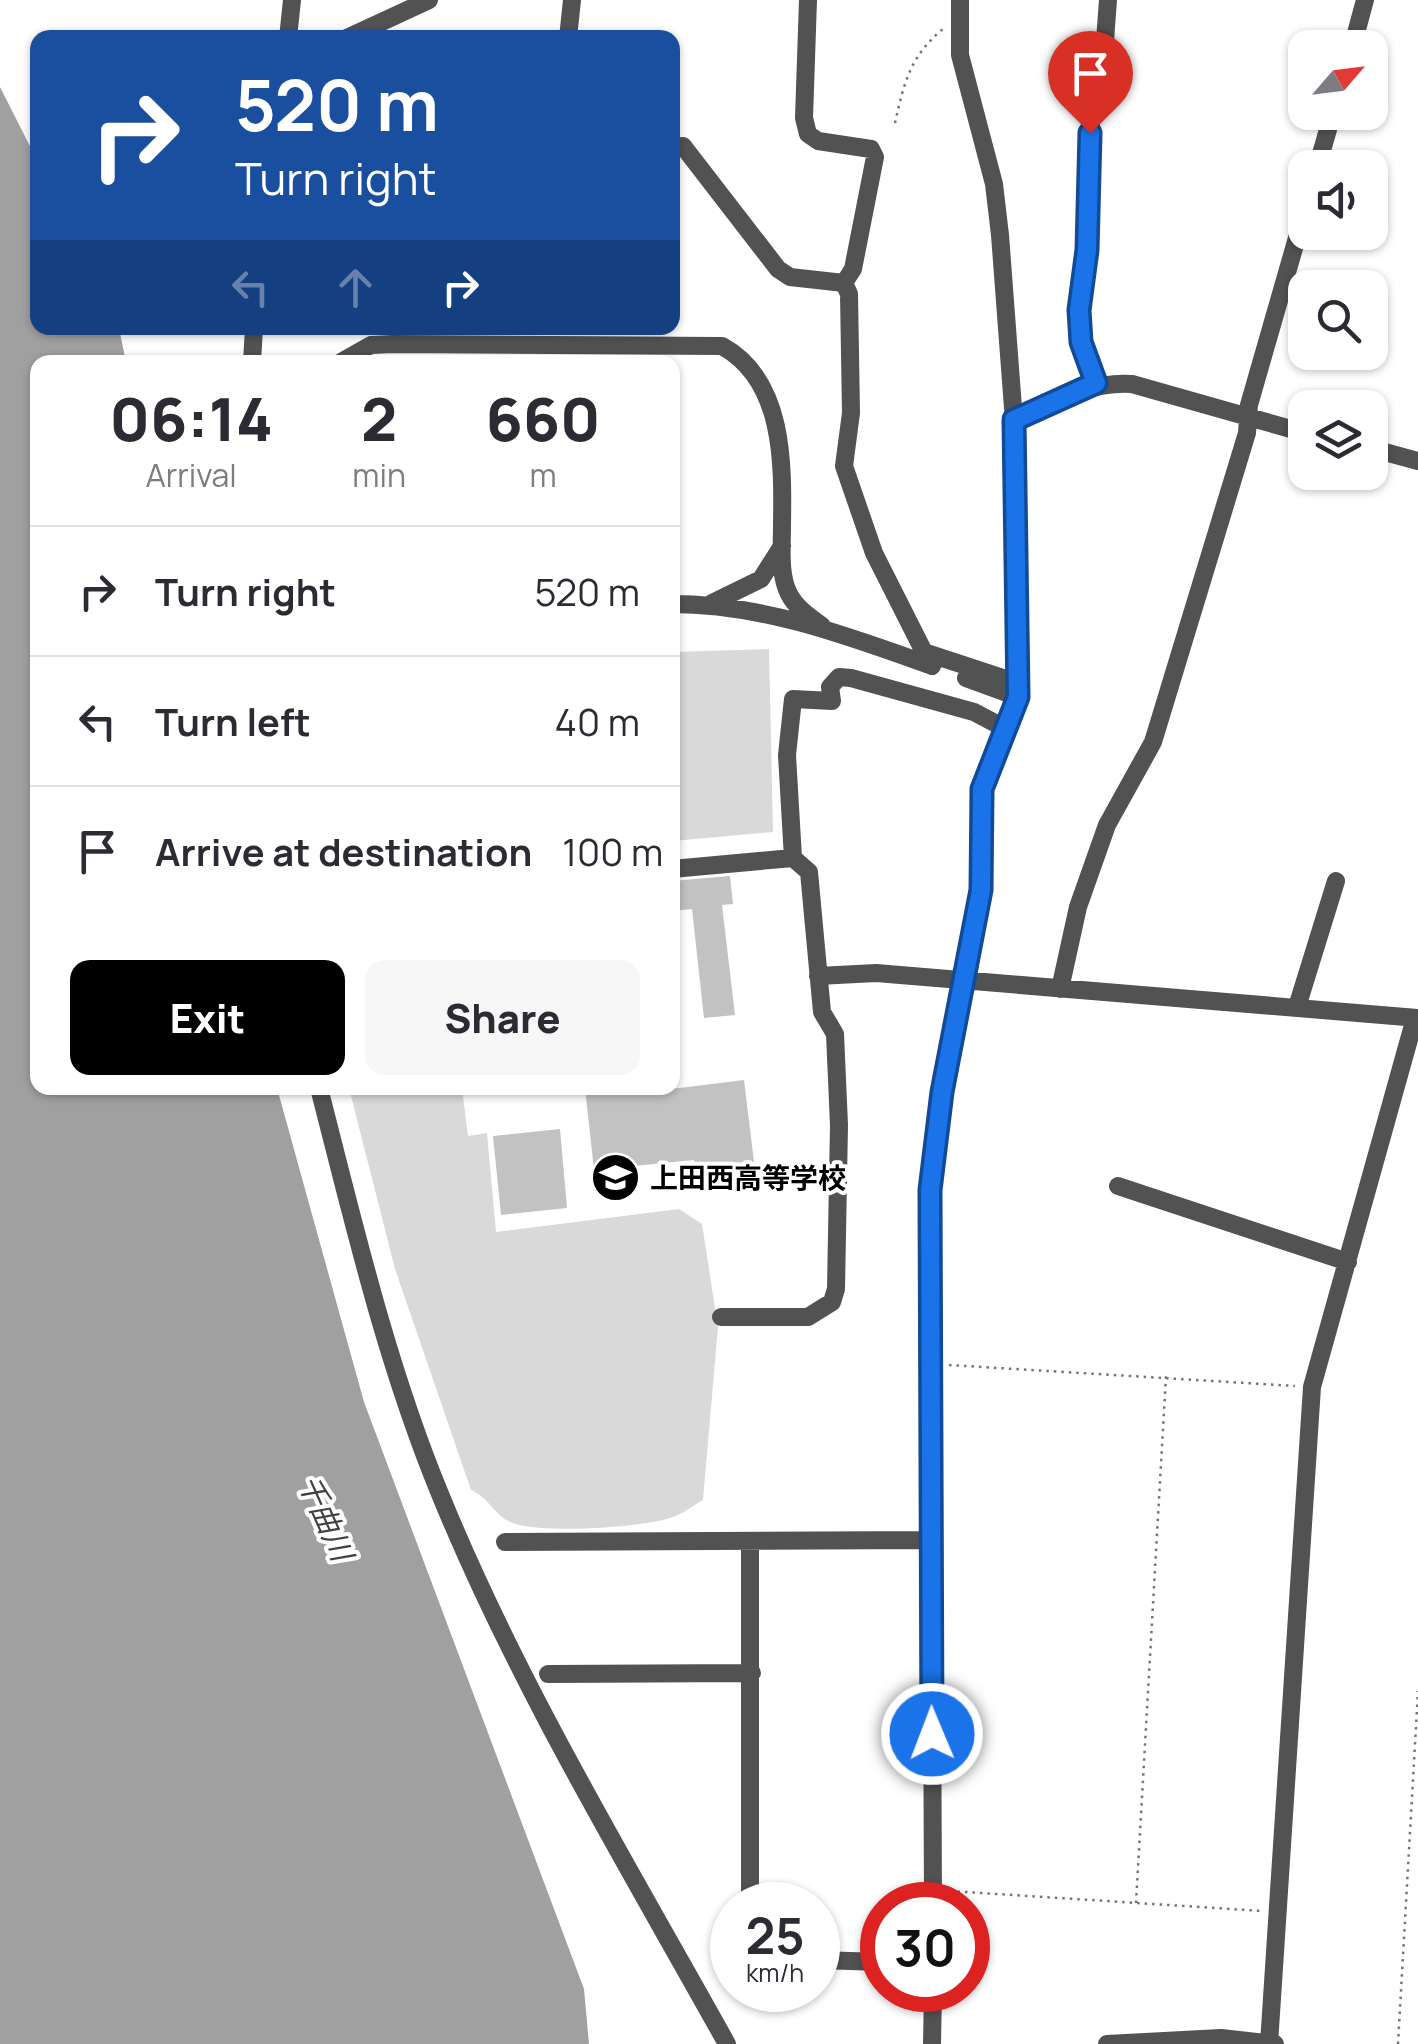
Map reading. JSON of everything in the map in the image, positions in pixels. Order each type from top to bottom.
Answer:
[{"type":"street","points":[[289,30],[292,0]]},
{"type":"street","points":[[364,30],[429,0]]},
{"type":"street","points":[[569,30],[572,0]]},
{"type":"street","points":[[808,0],[804,118],[808,134],[818,141],[870,149],[875,157],[853,269],[844,283]]},
{"type":"street","points":[[1096,383],[1081,342],[1079,310],[1087,250],[1092,94],[1108,27],[1108,0]]},
{"type":"street","points":[[1357,30],[1365,0]]},
{"type":"street","points":[[933,1882],[931,1173],[942,1092],[981,890],[982,789],[1008,730],[1018,690],[1014,420],[996,196],[960,55],[960,8]]},
{"type":"street","points":[[680,146],[778,269],[790,277],[844,283]]},
{"type":"street","points":[[1060,989],[1078,907],[1107,826],[1153,742],[1180,660],[1294,250]]},
{"type":"street","points":[[844,283],[849,294],[851,372],[844,466],[874,553],[924,652],[1018,690]]},
{"type":"street","points":[[353,355],[371,345],[586,336],[722,346],[745,359],[757,374],[774,416],[789,595],[822,626]]},
{"type":"street","points":[[1014,420],[1096,383],[1132,384],[1288,428]]},
{"type":"street","points":[[1388,453],[1418,461]]},
{"type":"street","points":[[710,604],[761,579],[782,546]]},
{"type":"street","points":[[680,604],[710,604],[822,626],[1018,690]]},
{"type":"street","points":[[721,1317],[808,1318],[832,1302],[836,1289],[840,1125],[835,1034],[822,1012],[809,872],[793,858],[787,756],[793,698],[832,701],[830,687],[839,677],[852,678],[974,712],[1008,730]]},
{"type":"street","points":[[680,869],[793,858]]},
{"type":"street","points":[[1297,1006],[1336,881]]},
{"type":"street","points":[[818,976],[876,973],[1417,1018],[1312,1388],[1271,2043],[1182,2038],[1108,2044]]},
{"type":"street","points":[[321,1095],[365,1267],[440,1494],[563,1750],[727,2044]]},
{"type":"street","points":[[1118,1186],[1348,1262]]},
{"type":"street","points":[[506,1542],[750,1544],[929,1540]]},
{"type":"street","points":[[750,1544],[750,1882]]},
{"type":"street","points":[[548,1674],[752,1673]]},
{"type":"street","points":[[932,2044],[933,2012]]},
{"type":"path","points":[[895,123],[906,72],[920,48],[960,8]]},
{"type":"path","points":[[931,1364],[1312,1388]]},
{"type":"path","points":[[1136,1903],[1166,1376]]},
{"type":"path","points":[[1398,2044],[1418,1691]]},
{"type":"path","points":[[990,1899],[1278,1912]]},
{"type":"shaded area","points":[[769,649],[773,832],[680,840],[680,652]]},
{"type":"shaded area","points":[[351,1095],[463,1095],[468,1136],[487,1133],[496,1232],[679,1209],[702,1224],[718,1327],[703,1500],[679,1514],[642,1524],[547,1528],[506,1520],[471,1490],[395,1269]]},
{"type":"water","name":"千曲川","points":[[0,87],[30,146],[30,335],[120,335],[125,355],[30,355],[30,1095],[279,1095],[364,1402],[584,1989],[589,2044],[0,2044]]},
{"type":"building","points":[[730,876],[733,904],[722,905],[735,1015],[704,1018],[692,909],[680,910],[680,880]]},
{"type":"building","points":[[744,1080],[757,1186],[698,1193],[694,1160],[594,1170],[586,1095],[680,1095],[680,1088]]},
{"type":"building","points":[[560,1129],[567,1208],[501,1215],[493,1136]]},
{"type":"place","name":"上田西高等学校","points":[[615,1178]]},
{"type":"route","points":[[932,1734],[930,1190],[935,1138],[981,890],[982,789],[1018,697],[1014,420],[1096,383],[1081,342],[1079,310],[1087,250],[1090,133]]}]
